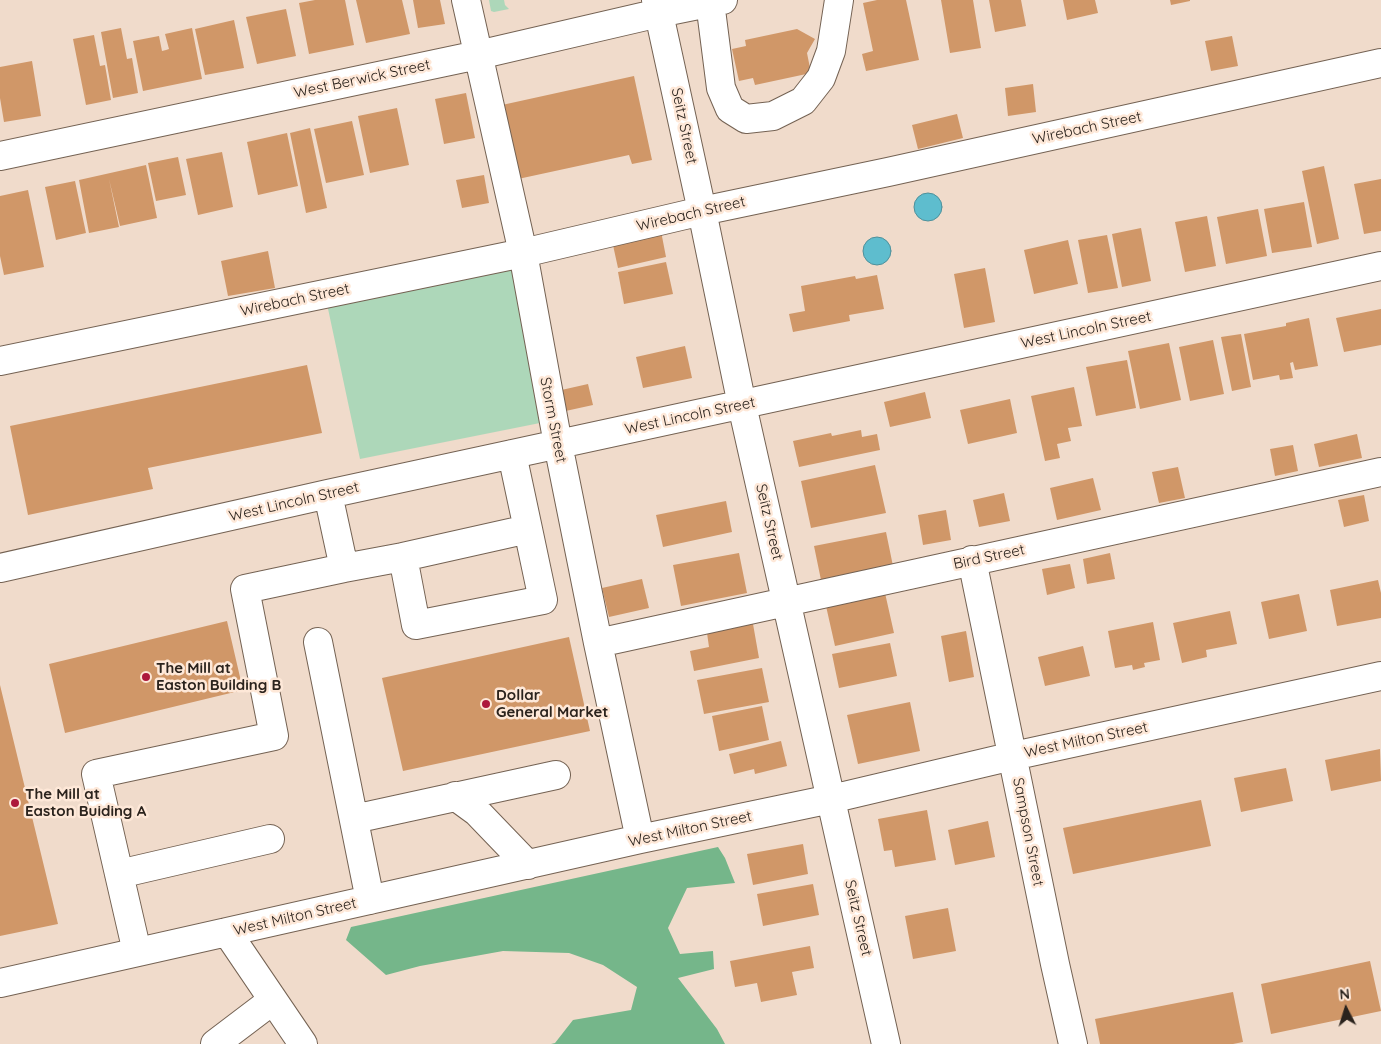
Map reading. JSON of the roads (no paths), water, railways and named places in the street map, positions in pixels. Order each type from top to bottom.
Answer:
[{"type":"street","name":"Storm Street","points":[[466,0],[523,253],[558,444],[640,839]]},
{"type":"street","points":[[716,1],[721,88],[730,110],[746,119],[773,116],[803,100],[815,86],[821,78],[831,51],[839,0]]},
{"type":"street","name":"West Berwick Street","points":[[0,156],[478,55],[658,6],[716,1]]},
{"type":"street","name":"Seitz Street","points":[[658,6],[742,405],[886,1044]]},
{"type":"street","name":"Wirebach Street","points":[[0,361],[523,253],[702,210],[906,168],[1381,63]]},
{"type":"street","name":"West Lincoln Street","points":[[0,568],[328,494],[1381,266]]},
{"type":"street","points":[[403,557],[416,625],[542,600],[512,454]]},
{"type":"street","name":"Bird Street","points":[[598,643],[1381,472]]},
{"type":"street","points":[[328,494],[344,568]]},
{"type":"street","points":[[137,952],[96,774],[274,736],[245,589],[528,529]]},
{"type":"street","name":"Sampson Street","points":[[972,560],[1073,1044]]},
{"type":"street","points":[[318,642],[370,900]]},
{"type":"street","name":"West Milton Street","points":[[0,983],[640,839],[831,799],[1013,756],[1381,676]]},
{"type":"street","points":[[354,819],[556,775]]},
{"type":"street","points":[[455,796],[477,812],[528,865]]},
{"type":"street","points":[[119,874],[270,839]]},
{"type":"street","points":[[227,932],[303,1044]]},
{"type":"street","points":[[215,1044],[273,1000]]},
{"type":"water","points":[[928,193],[938,197],[942,207],[938,217],[928,221],[918,217],[914,207],[918,197]]},
{"type":"water","points":[[877,237],[887,241],[891,251],[887,261],[877,265],[867,261],[863,251],[867,241]]},
{"type":"place","name":"The Mill at Easton Building B","points":[[146,677]]},
{"type":"place","name":"Dollar General Market","points":[[486,704]]},
{"type":"place","name":"The Mill at Easton Buiding A","points":[[15,803]]}]
